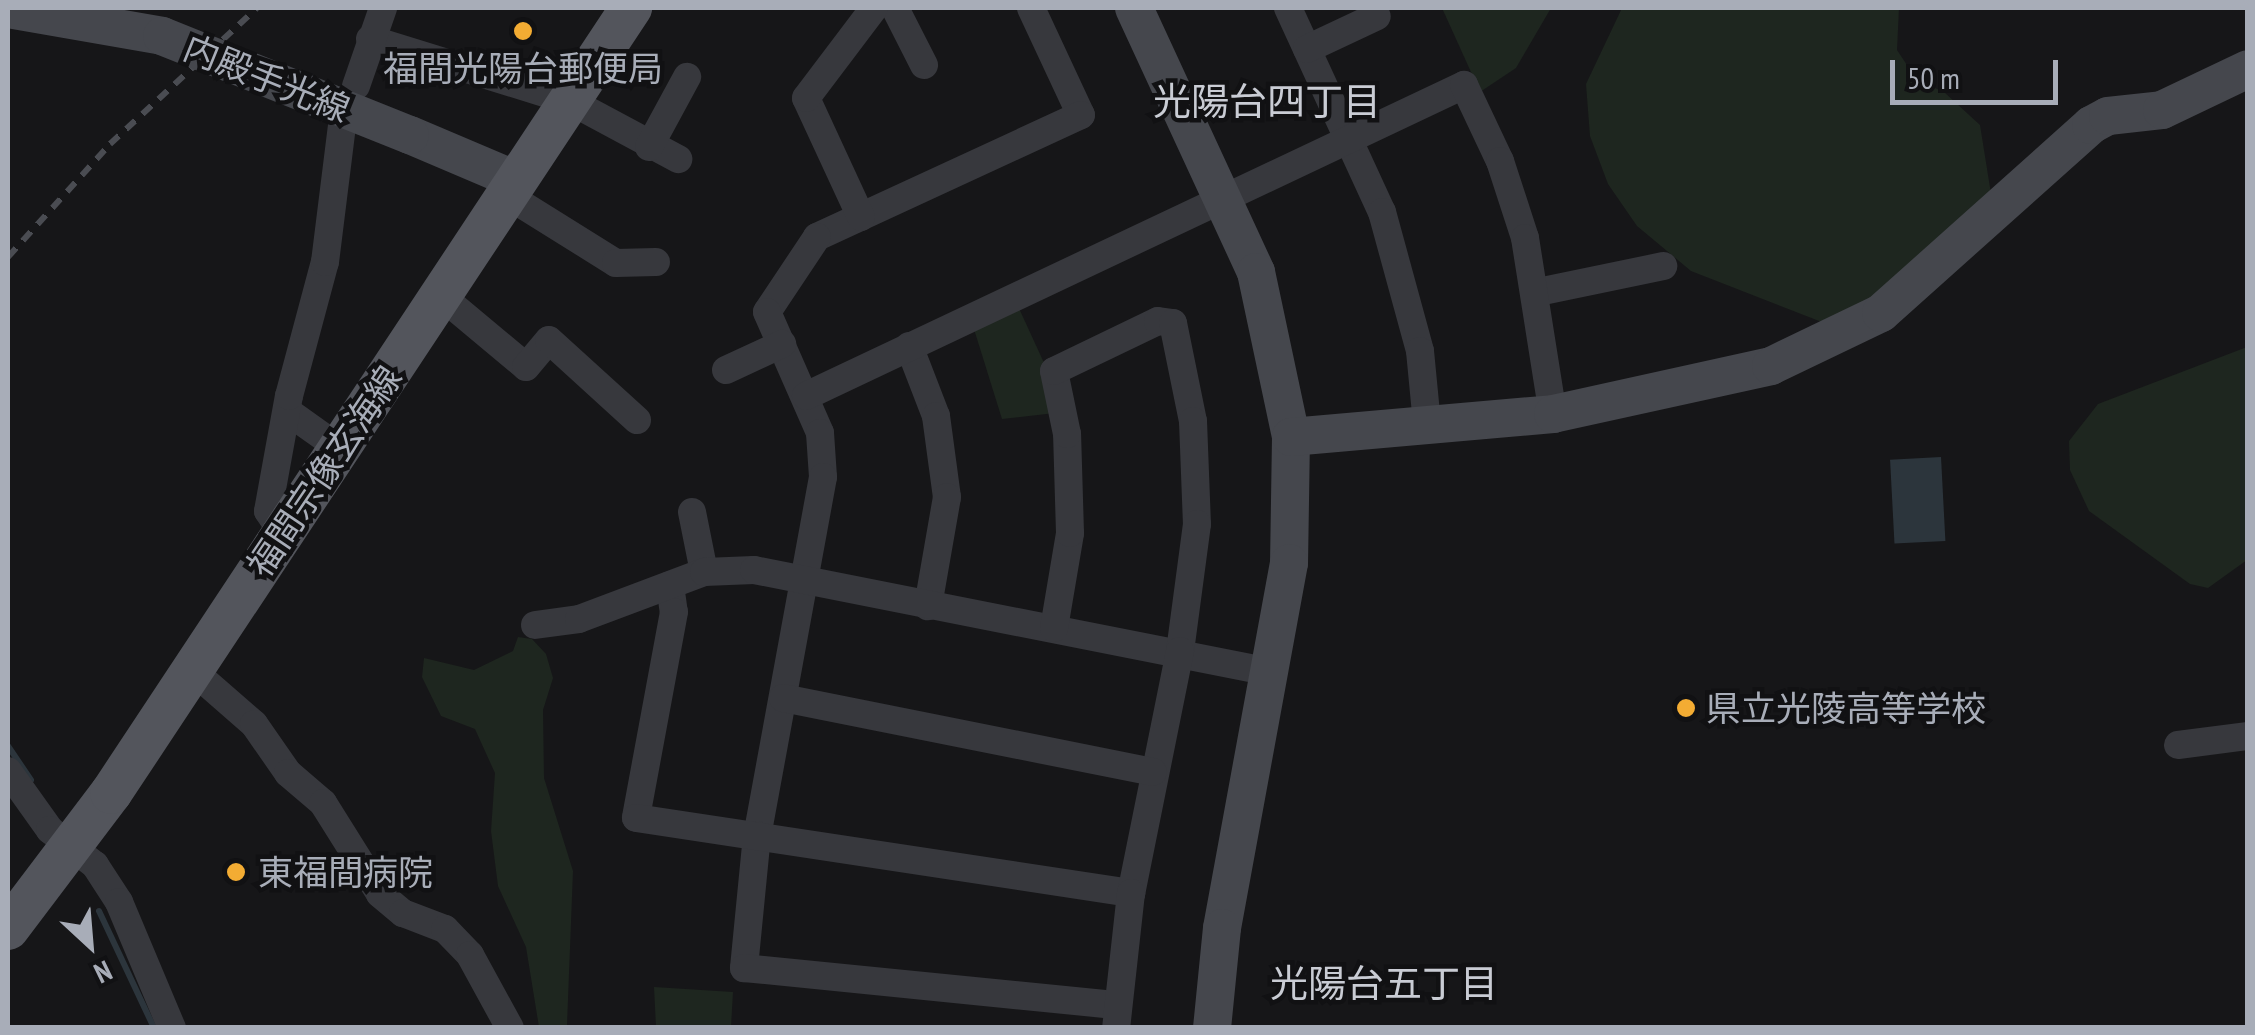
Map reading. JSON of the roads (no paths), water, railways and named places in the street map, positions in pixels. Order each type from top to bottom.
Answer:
[{"type":"main road","name":"福間宗像玄海線","points":[[8,929],[71,849],[631,8]]},
{"type":"street","name":"内殿手光線","points":[[8,8],[162,36],[410,136],[512,187]]},
{"type":"street","points":[[356,86],[383,8]]},
{"type":"street","points":[[861,217],[806,98],[874,8]]},
{"type":"street","points":[[895,8],[924,66]]},
{"type":"street","points":[[1031,8],[1081,115],[818,237],[767,312],[820,433],[823,477],[757,835],[744,968],[1116,1016],[1131,892],[1180,651],[1197,524],[1193,421],[1173,323],[1158,320],[1054,371],[1067,434],[1070,533],[1054,628]]},
{"type":"street","points":[[1134,8],[1256,272],[1291,437],[1289,563],[1222,928],[1212,1028]]},
{"type":"street","points":[[1288,8],[1350,140],[1406,287],[1427,424]]},
{"type":"street","points":[[1306,49],[1376,16]]},
{"type":"street","points":[[370,39],[570,101],[678,159]]},
{"type":"street","points":[[1291,437],[1553,414],[1770,366],[1830,341],[1919,281],[2091,125],[2108,116],[2162,110],[2248,69]]},
{"type":"street","points":[[650,147],[687,76]]},
{"type":"street","points":[[806,396],[1464,85],[1500,161],[1538,292],[1553,414]]},
{"type":"street","points":[[282,532],[268,511],[286,412],[325,262],[342,125]]},
{"type":"street","points":[[512,187],[616,263],[656,262]]},
{"type":"street","points":[[1538,292],[1663,266]]},
{"type":"street","points":[[440,294],[526,368],[549,340],[637,420]]},
{"type":"street","points":[[726,370],[782,344]]},
{"type":"street","points":[[909,346],[936,416],[948,497],[928,606]]},
{"type":"street","points":[[286,412],[340,448]]},
{"type":"street","points":[[692,512],[704,572]]},
{"type":"street","points":[[536,625],[579,619],[704,572],[754,570],[1180,651],[1270,672]]},
{"type":"street","points":[[670,585],[674,612],[636,818],[1131,892]]},
{"type":"street","points":[[192,670],[254,724],[288,773],[322,802],[380,894],[404,913],[446,928],[470,955],[510,1028]]},
{"type":"street","points":[[782,698],[1154,772]]},
{"type":"street","points":[[2178,745],[2248,736]]},
{"type":"street","points":[[8,771],[71,849],[95,865],[119,902],[172,1028]]},
{"type":"waterway","points":[[8,746],[31,780]]},
{"type":"waterway","points":[[99,911],[154,1028]]},
{"type":"railway","points":[[8,257],[110,144],[257,8]]},
{"type":"place","name":"福間光陽台郵便局","points":[[523,31]]},
{"type":"place","name":"県立光陵高等学校","points":[[1686,708]]},
{"type":"place","name":"東福間病院","points":[[236,872]]},
{"type":"district","name":"光陽台四丁目","points":[[1267,101]]},
{"type":"district","name":"光陽台五丁目","points":[[1384,983]]}]
